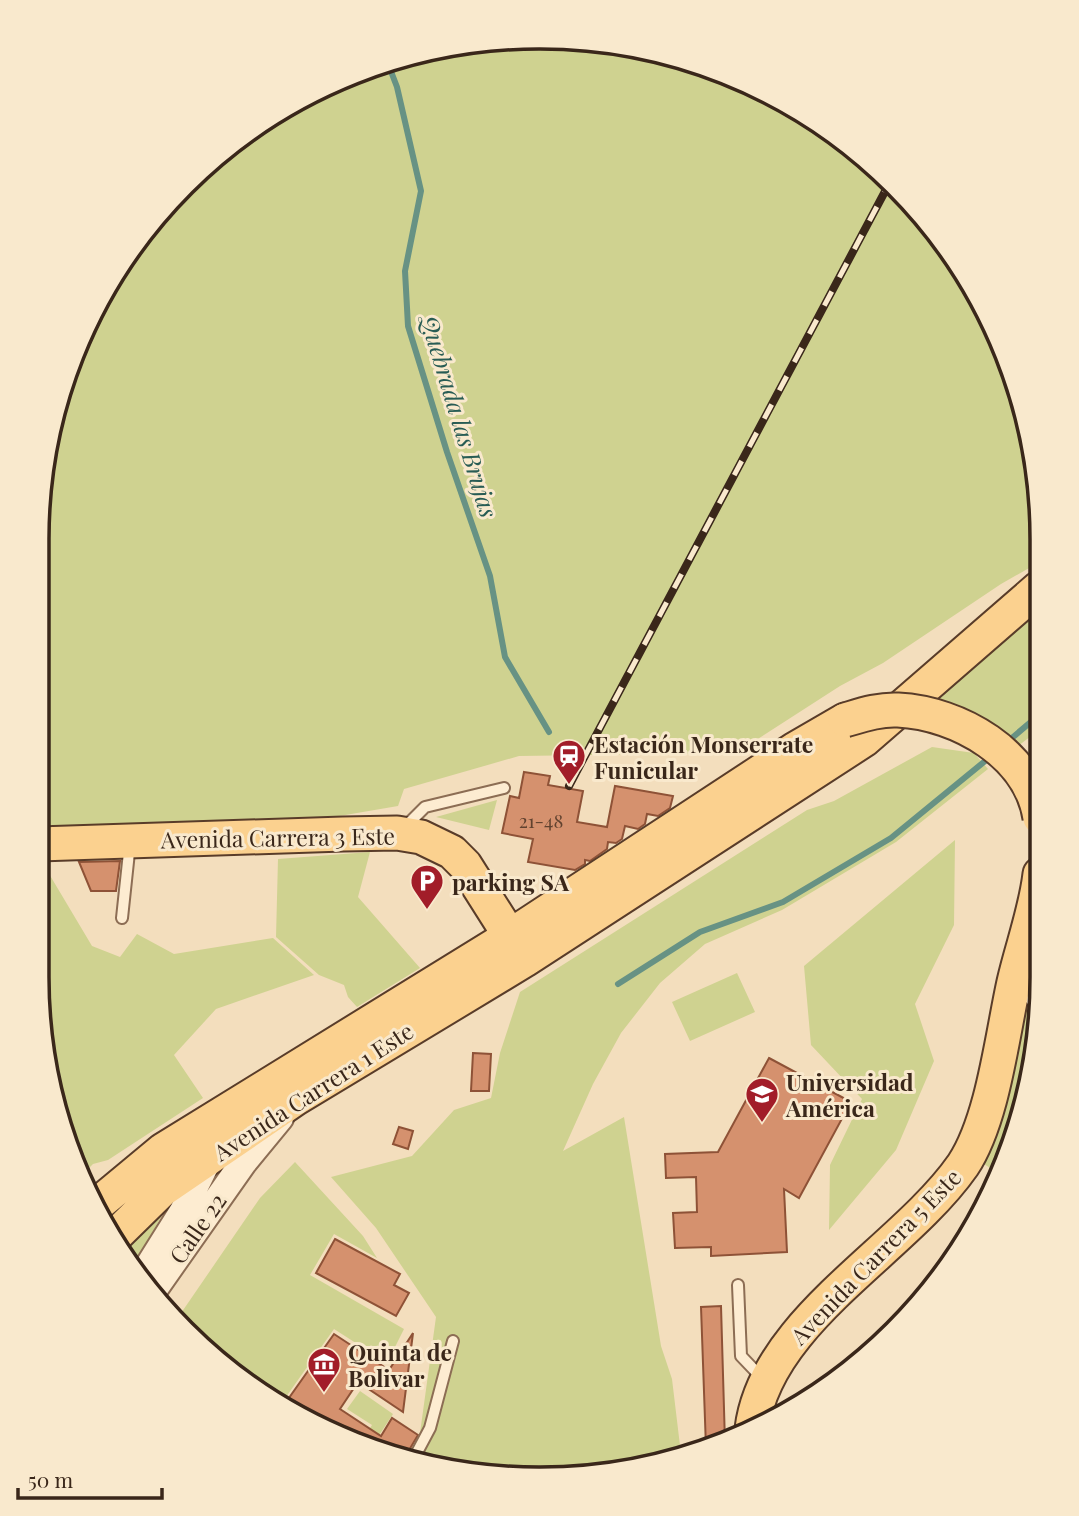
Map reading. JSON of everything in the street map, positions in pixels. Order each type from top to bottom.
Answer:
[{"type":"main road","points":[[517,948],[864,740],[1030,596]]},
{"type":"main road","points":[[517,948],[795,748],[845,720],[877,711],[899,710],[950,722],[991,744],[1020,772],[1030,790]]},
{"type":"main road","name":"Avenida Carrera 3 Este","points":[[49,844],[397,834],[421,837],[452,852],[476,881],[517,948]]},
{"type":"main road","name":"Avenida Carrera 5 Este","points":[[755,1416],[765,1381],[817,1312],[922,1214],[965,1162],[983,1121],[1030,915]]},
{"type":"main road","name":"Avenida Carrera 1 Este","points":[[103,1199],[152,1158],[247,1095],[517,948]]},
{"type":"main road","name":"Avenida Carrera 1 Este","points":[[120,1231],[162,1190],[517,948]]},
{"type":"street","name":"Calle 22","points":[[146,1270],[183,1211],[222,1130],[247,1095]]},
{"type":"street","name":"Calle 22","points":[[158,1284],[243,1163],[295,1100]]},
{"type":"lane","points":[[397,834],[425,807],[504,788]]},
{"type":"lane","points":[[122,918],[130,841]]},
{"type":"lane","points":[[1014,981],[1029,997]]},
{"type":"lane","points":[[738,1285],[741,1356],[765,1381]]},
{"type":"lane","points":[[418,1451],[430,1428],[453,1341]]},
{"type":"green space","points":[[507,50],[604,53],[635,58],[697,75],[727,86],[785,115],[838,150],[863,171],[929,241],[964,294],[993,352],[1004,382],[1021,444],[1026,475],[1030,568],[883,663],[840,686],[736,753],[519,756],[404,789],[398,806],[316,820],[49,829],[49,540],[53,475],[58,444],[75,382],[86,352],[115,294],[150,241],[171,216],[241,150],[294,115],[323,100],[352,86],[413,66],[444,58]]},
{"type":"green space","points":[[1030,616],[1030,737],[1014,749],[928,702]]},
{"type":"green space","points":[[932,747],[974,753],[988,769],[896,842],[782,910],[705,944],[660,983],[621,1033],[593,1084],[563,1151],[624,1117],[661,1346],[672,1379],[680,1446],[604,1463],[540,1467],[475,1463],[411,1450],[420,1433],[436,1317],[376,1228],[331,1177],[412,1156],[454,1110],[491,1098],[500,1053],[520,992],[807,810],[834,801]]},
{"type":"green space","points":[[497,800],[489,830],[436,817]]},
{"type":"green space","points":[[955,840],[954,925],[915,1004],[934,1061],[896,1150],[829,1230],[830,1165],[862,1099],[811,1045],[804,966]]},
{"type":"green space","points":[[370,852],[358,897],[420,968],[357,1007],[348,997],[344,985],[319,975],[276,937],[278,859]]},
{"type":"green space","points":[[49,874],[92,946],[120,957],[137,934],[174,954],[273,938],[314,975],[216,1009],[174,1055],[203,1098],[108,1160],[93,1164],[88,1169],[75,1134],[58,1072],[53,1041],[49,976]]},
{"type":"green space","points":[[1030,971],[1026,1041],[1013,1103],[991,1168],[979,1161]]},
{"type":"green space","points":[[737,973],[755,1012],[690,1041],[672,1002]]},
{"type":"green space","points":[[295,1162],[363,1236],[377,1258],[334,1234],[310,1275],[404,1329],[387,1363],[334,1329],[286,1396],[241,1366],[182,1312],[260,1198]]},
{"type":"green space","points":[[173,1196],[138,1258],[130,1246]]},
{"type":"green space","points":[[360,1391],[393,1414],[377,1439],[366,1435],[372,1425],[347,1409]]},
{"type":"building","points":[[524,772],[550,776],[548,785],[583,791],[577,822],[607,827],[615,786],[673,796],[670,808],[658,816],[647,814],[645,824],[638,829],[625,826],[622,839],[616,843],[608,842],[607,849],[590,861],[585,860],[585,864],[575,870],[528,862],[533,839],[502,833],[510,796],[519,798]]},
{"type":"building","points":[[120,861],[116,891],[91,891],[79,862]]},
{"type":"building","points":[[473,1053],[491,1054],[489,1091],[471,1091]]},
{"type":"building","points":[[769,1058],[851,1102],[799,1198],[784,1189],[787,1252],[711,1256],[711,1247],[675,1248],[673,1213],[697,1212],[696,1177],[666,1178],[665,1154],[718,1152]]},
{"type":"building","points":[[399,1127],[413,1131],[408,1149],[393,1144]]},
{"type":"building","points":[[335,1239],[400,1274],[394,1285],[409,1293],[396,1316],[316,1273]]},
{"type":"building","points":[[721,1306],[725,1431],[706,1438],[701,1307]]},
{"type":"building","points":[[413,1333],[403,1412],[358,1382],[340,1409],[381,1436],[392,1418],[418,1435],[410,1449],[352,1430],[289,1398],[334,1334],[389,1370]]},
{"type":"waterway","name":"Quebrada las Brujas","points":[[391,72],[421,191],[405,271],[408,326],[447,452],[490,576],[505,657],[549,732]]},
{"type":"waterway","points":[[1006,743],[1030,723]]},
{"type":"waterway","points":[[618,984],[700,932],[783,902],[891,838],[990,757]]},
{"type":"railway","points":[[569,786],[885,192]]},
{"type":"place","name":"Estación Monserrate Funicular","points":[[569,786]]},
{"type":"place","name":"parking SA","points":[[427,911]]},
{"type":"place","name":"Universidad América","points":[[762,1124]]},
{"type":"place","name":"Quinta de Bolivar","points":[[324,1394]]}]
